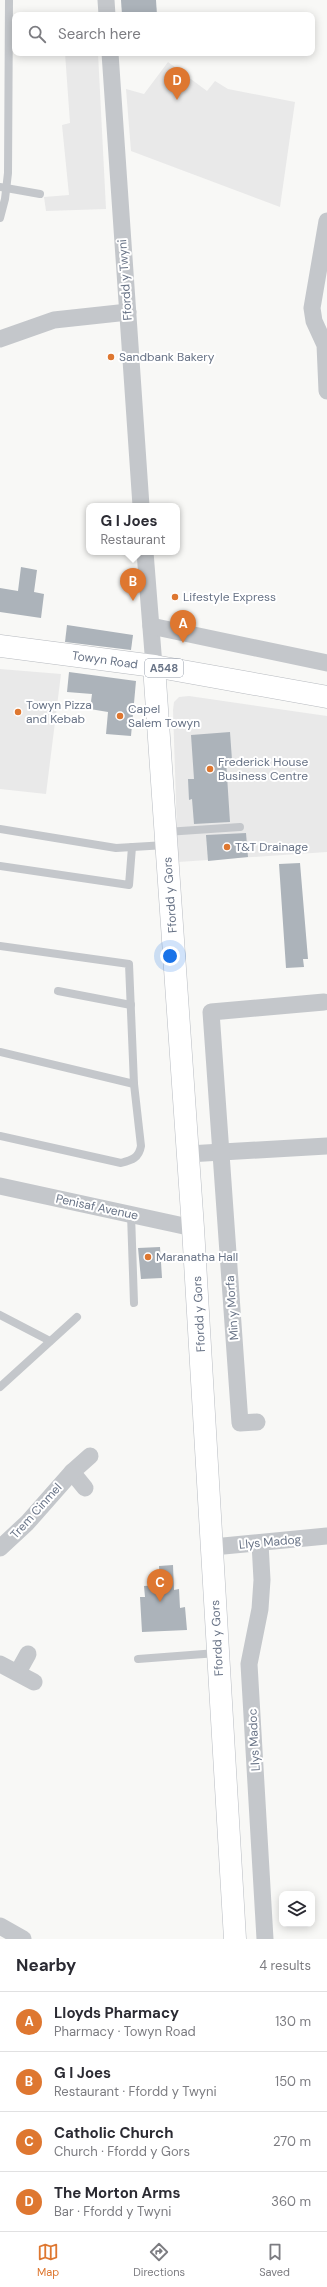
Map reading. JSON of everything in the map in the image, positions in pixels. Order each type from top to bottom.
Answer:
[{"type":"street","points":[[106,0],[107,12]]},
{"type":"street","name":"Ffordd y Twyni","points":[[110,56],[141,503]]},
{"type":"street","points":[[327,221],[312,308],[314,320],[325,345],[327,391]]},
{"type":"street","points":[[0,339],[54,320],[128,312]]},
{"type":"street","points":[[145,555],[154,666]]},
{"type":"street","points":[[150,626],[327,663]]},
{"type":"street","name":"Towyn Road","points":[[0,646],[154,666],[327,696]]},
{"type":"street","name":"Ffordd y Gors","points":[[154,666],[193,1228],[235,1939]]},
{"type":"street","name":"Min y Morfa","points":[[256,1422],[240,1423],[211,1012],[324,1002]]},
{"type":"street","points":[[188,1154],[327,1146]]},
{"type":"street","name":"Penisaf Avenue","points":[[0,1186],[193,1228]]},
{"type":"street","name":"Trem Cinmel","points":[[0,1548],[21,1528],[72,1472],[90,1456]]},
{"type":"street","name":"Trem Cinmel","points":[[72,1472],[85,1488]]},
{"type":"street","name":"Llys Madog","points":[[212,1547],[327,1536]]},
{"type":"street","name":"Llys Madoc","points":[[260,1542],[262,1580],[260,1609],[249,1664],[265,1939]]},
{"type":"street","points":[[18,1672],[28,1654]]},
{"type":"street","points":[[0,1664],[18,1672],[34,1682]]},
{"type":"street","points":[[1,1929],[23,1939]]},
{"type":"lane","points":[[0,218],[3,188],[9,0]]},
{"type":"lane","points":[[3,188],[40,194]]},
{"type":"lane","points":[[0,829],[116,848],[132,847],[166,838],[240,827]]},
{"type":"lane","points":[[0,866],[129,885],[132,847]]},
{"type":"lane","points":[[0,946],[129,964],[134,1084],[141,1146],[140,1153],[132,1160],[121,1163],[0,1136]]},
{"type":"lane","points":[[58,991],[130,1005]]},
{"type":"lane","points":[[0,1052],[134,1084]]},
{"type":"lane","points":[[131,1214],[134,1303]]},
{"type":"lane","points":[[0,1315],[50,1342]]},
{"type":"lane","points":[[0,1387],[77,1317]]},
{"type":"lane","points":[[138,1659],[218,1653]]},
{"type":"shaded area","points":[[65,56],[98,56],[106,209],[46,211],[44,197],[69,195],[62,125],[70,123]]},
{"type":"shaded area","points":[[168,62],[207,91],[215,81],[228,89],[295,102],[280,207],[131,151],[126,89],[144,94]]},
{"type":"shaded area","points":[[0,669],[61,674],[46,794],[0,789]]},
{"type":"shaded area","points":[[189,696],[327,716],[327,852],[178,862],[173,710],[174,702],[179,697]]},
{"type":"building","points":[[121,0],[156,0],[157,12],[122,12]]},
{"type":"building","points":[[21,567],[37,570],[34,592],[44,594],[41,618],[0,612],[0,588],[18,591]]},
{"type":"building","points":[[67,625],[133,635],[131,650],[65,642]]},
{"type":"building","points":[[69,672],[136,681],[131,736],[106,734],[108,712],[90,709],[92,694],[67,692]]},
{"type":"building","name":"Frederick House Business Centre","points":[[230,732],[232,760],[226,760],[230,822],[194,824],[192,799],[189,800],[188,779],[194,779],[191,735]]},
{"type":"building","name":"T&T Drainage","points":[[246,833],[248,857],[208,861],[206,835]]},
{"type":"building","points":[[300,863],[308,959],[303,959],[304,967],[286,968],[279,864]]},
{"type":"building","name":"Maranatha Hall","points":[[160,1247],[162,1278],[141,1279],[138,1248]]},
{"type":"building","points":[[173,1565],[174,1590],[179,1589],[180,1608],[185,1607],[187,1630],[142,1632],[140,1597],[145,1597],[144,1586],[160,1585],[159,1566]]},
{"type":"place","name":"The Morton Arms","points":[[177,100]]},
{"type":"place","name":"Sandbank Bakery","points":[[111,357]]},
{"type":"place","name":"Lifestyle Express","points":[[175,597]]},
{"type":"place","name":"G I Joes","points":[[133,601]]},
{"type":"place","name":"Lloyds Pharmacy","points":[[183,643]]},
{"type":"place","name":"Towyn Pizza and Kebab","points":[[18,712]]},
{"type":"place","name":"Capel Salem Towyn","points":[[120,716]]},
{"type":"place","name":"Frederick House Business Centre","points":[[210,769]]},
{"type":"place","name":"T&T Drainage","points":[[227,847]]},
{"type":"place","name":"Maranatha Hall","points":[[148,1257]]},
{"type":"place","name":"Catholic Church","points":[[160,1602]]}]
